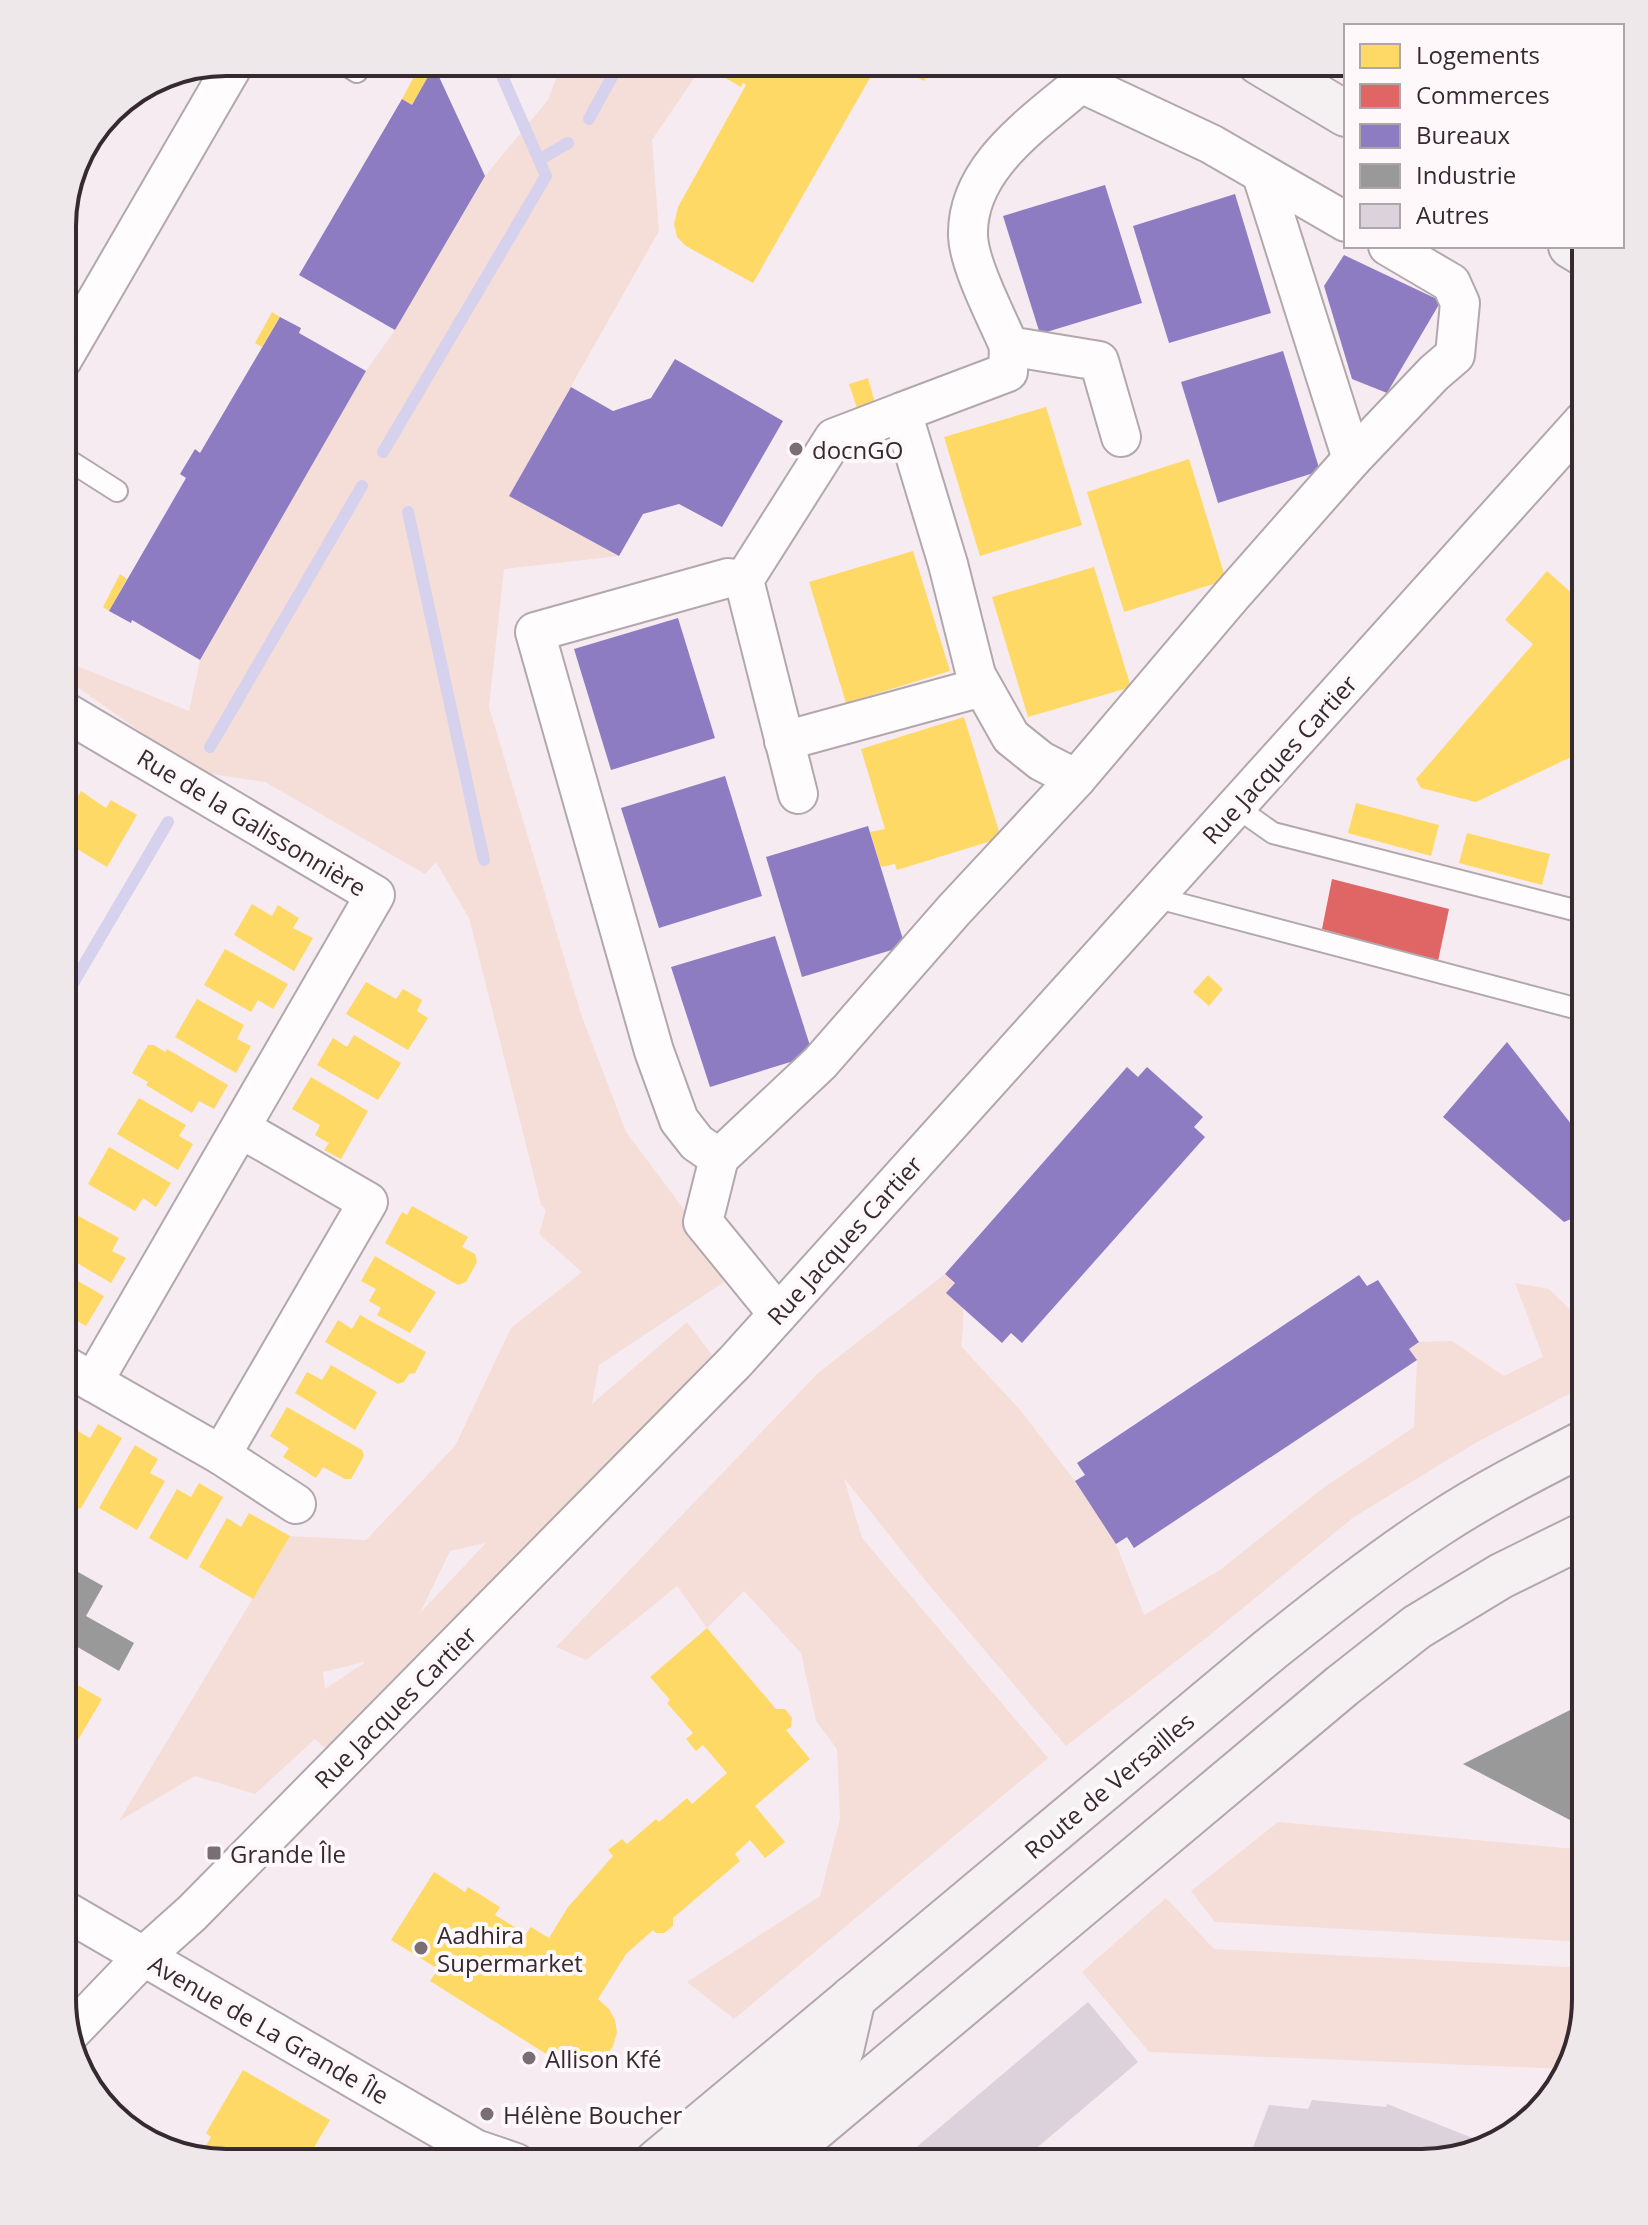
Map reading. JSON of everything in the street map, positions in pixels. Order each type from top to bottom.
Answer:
[{"type":"main road","points":[[1282,76],[1344,113]]},
{"type":"main road","name":"Route de Versailles","points":[[673,2149],[1364,1574],[1439,1523],[1513,1479],[1572,1449]]},
{"type":"main road","points":[[815,2146],[1270,1745],[1417,1627],[1501,1576],[1572,1541]]},
{"type":"main road","points":[[733,2149],[820,2073],[841,2050],[853,1998]]},
{"type":"street","points":[[76,336],[227,76]]},
{"type":"street","points":[[798,794],[744,580],[834,438],[1008,372],[1009,346],[972,258],[968,236],[974,197],[990,168],[1079,76]]},
{"type":"street","points":[[1087,76],[1344,221]]},
{"type":"street","points":[[1262,175],[1352,459]]},
{"type":"street","points":[[778,1314],[703,1222],[719,1158],[820,1063],[954,910],[1076,779],[1352,459],[1455,355],[1460,303],[1451,283],[1391,248]]},
{"type":"street","points":[[1009,346],[1099,361],[1121,437]]},
{"type":"street","points":[[902,412],[948,564],[976,675],[1011,737],[1041,761],[1076,779]]},
{"type":"street","name":"Rue Jacques Cartier","points":[[78,2025],[735,1362],[1572,434]]},
{"type":"street","points":[[719,1158],[697,1143],[679,1120],[654,1051],[535,632],[728,578],[744,580]]},
{"type":"street","points":[[784,741],[982,687]]},
{"type":"street","name":"Rue de la Galissonnière","points":[[76,718],[375,895],[240,1128],[78,1373],[221,1455],[296,1504]]},
{"type":"street","points":[[221,1455],[368,1202],[240,1128]]},
{"type":"street","name":"Avenue de La Grande Île","points":[[76,1917],[465,2149]]},
{"type":"lane","points":[[76,465],[117,491]]},
{"type":"lane","points":[[1236,807],[1273,833],[1572,909]]},
{"type":"lane","points":[[1154,897],[1572,1007]]},
{"type":"shaded area","points":[[557,76],[695,76],[652,140],[659,231],[509,496],[619,556],[504,569],[489,707],[581,1014],[626,1132],[689,1216],[724,1282],[599,1365],[592,1404],[687,1322],[712,1355],[330,1753],[315,1739],[255,1794],[195,1776],[119,1821],[290,1536],[366,1540],[455,1446],[511,1328],[582,1272],[539,1234],[546,1210],[541,1205],[469,918],[436,862],[425,874],[265,782],[197,772],[76,686],[76,666],[189,711],[200,660],[366,371],[395,330],[485,176],[548,100]],"holes":[[[485,1544],[420,1613],[450,1551]],[[364,1663],[325,1689],[323,1672]]]},
{"type":"shaded area","points":[[945,1274],[958,1290],[963,1307],[961,1346],[1020,1410],[1075,1481],[1116,1544],[1144,1615],[1220,1570],[1323,1488],[1414,1427],[1417,1360],[1409,1349],[1419,1342],[1452,1341],[1504,1376],[1543,1357],[1515,1283],[1549,1289],[1572,1311],[1572,1392],[1477,1442],[1354,1517],[1210,1635],[1066,1746],[924,1579],[844,1478],[862,1538],[1048,1758],[734,2019],[687,1982],[820,1896],[840,1819],[837,1749],[816,1721],[801,1653],[744,1591],[707,1628],[677,1586],[586,1660],[556,1647],[818,1373]]},
{"type":"shaded area","points":[[1278,1822],[1572,1849],[1572,1941],[1215,1922],[1191,1891]]},
{"type":"shaded area","points":[[1166,1898],[1214,1949],[1572,1967],[1571,2019],[1555,2069],[1149,2052],[1082,1972]]},
{"type":"building: Logements","points":[[414,76],[428,76],[412,105],[402,99]]},
{"type":"building: Logements","points":[[725,76],[871,76],[753,283],[686,246],[677,237],[674,224],[678,207],[746,85],[743,83],[741,87]]},
{"type":"building: Logements","points":[[272,312],[280,317],[262,347],[255,343]]},
{"type":"building: Logements","points":[[868,378],[875,403],[857,408],[849,384]]},
{"type":"building: Logements","points":[[1046,407],[1082,525],[980,556],[944,437]]},
{"type":"building: Logements","points":[[1189,459],[1226,580],[1124,612],[1087,492]]},
{"type":"building: Logements","points":[[913,551],[950,671],[846,703],[809,582]]},
{"type":"building: Logements","points":[[1094,567],[1131,687],[1028,717],[992,597]]},
{"type":"building: Logements","points":[[1547,571],[1572,593],[1572,757],[1476,802],[1421,788],[1416,779],[1533,644],[1505,620]]},
{"type":"building: Logements","points":[[120,574],[127,579],[109,611],[103,607]]},
{"type":"building: Logements","points":[[964,717],[1001,838],[897,870],[895,864],[881,867],[870,832],[885,829],[861,749]]},
{"type":"building: Logements","points":[[81,791],[106,808],[111,800],[137,815],[107,867],[76,848],[76,800]]},
{"type":"building: Logements","points":[[1356,803],[1439,825],[1431,856],[1348,833]]},
{"type":"building: Logements","points":[[1467,833],[1550,854],[1542,885],[1459,863]]},
{"type":"building: Logements","points":[[252,904],[272,916],[278,905],[299,918],[293,928],[313,938],[294,971],[234,935]]},
{"type":"building: Logements","points":[[225,949],[288,984],[273,1009],[258,1000],[251,1012],[204,985]]},
{"type":"building: Logements","points":[[1208,975],[1223,989],[1209,1006],[1193,992]]},
{"type":"building: Logements","points":[[366,982],[396,999],[403,989],[422,1000],[417,1011],[428,1018],[408,1050],[346,1014]]},
{"type":"building: Logements","points":[[197,999],[244,1025],[237,1039],[251,1046],[236,1073],[175,1037]]},
{"type":"building: Logements","points":[[354,1035],[401,1063],[378,1100],[317,1065],[333,1038],[347,1047]]},
{"type":"building: Logements","points":[[148,1045],[165,1052],[167,1049],[228,1085],[214,1109],[199,1101],[192,1113],[132,1073]]},
{"type":"building: Logements","points":[[311,1077],[368,1111],[341,1159],[324,1150],[329,1143],[315,1135],[320,1125],[292,1109]]},
{"type":"building: Logements","points":[[139,1098],[186,1125],[179,1136],[193,1144],[178,1170],[117,1134]]},
{"type":"building: Logements","points":[[109,1147],[171,1183],[156,1207],[143,1198],[135,1211],[88,1184]]},
{"type":"building: Logements","points":[[412,1206],[468,1237],[462,1247],[475,1254],[477,1262],[466,1282],[458,1285],[385,1243],[402,1212],[407,1215]]},
{"type":"building: Logements","points":[[76,1215],[119,1238],[112,1251],[126,1258],[111,1283],[76,1262]]},
{"type":"building: Logements","points":[[375,1256],[436,1292],[410,1333],[377,1315],[381,1308],[369,1301],[376,1289],[361,1281]]},
{"type":"building: Logements","points":[[76,1280],[104,1296],[86,1326],[76,1320]]},
{"type":"building: Logements","points":[[360,1315],[426,1352],[415,1373],[409,1374],[404,1382],[398,1384],[325,1342],[338,1320],[352,1329]]},
{"type":"building: Logements","points":[[331,1365],[377,1392],[355,1430],[295,1393],[307,1372],[322,1380]]},
{"type":"building: Logements","points":[[287,1407],[362,1450],[364,1456],[351,1479],[323,1467],[316,1478],[283,1457],[289,1448],[270,1436]]},
{"type":"building: Logements","points":[[98,1424],[122,1438],[81,1508],[76,1509],[76,1430],[90,1438]]},
{"type":"building: Logements","points":[[135,1445],[158,1459],[150,1473],[165,1481],[137,1530],[99,1508]]},
{"type":"building: Logements","points":[[199,1483],[223,1497],[187,1560],[149,1538],[177,1489],[191,1497]]},
{"type":"building: Logements","points":[[249,1513],[290,1536],[253,1599],[199,1567],[227,1518],[241,1527]]},
{"type":"building: Logements","points":[[707,1628],[776,1709],[785,1709],[792,1718],[791,1727],[786,1730],[810,1759],[755,1806],[785,1842],[765,1858],[750,1840],[735,1854],[740,1861],[673,1918],[673,1926],[664,1933],[653,1930],[626,1954],[598,1999],[615,2020],[617,2032],[613,2046],[605,2058],[594,2065],[567,2067],[430,1981],[438,1969],[391,1940],[434,1872],[465,1892],[468,1887],[500,1907],[495,1915],[526,1934],[531,1927],[549,1938],[568,1907],[613,1856],[608,1850],[622,1839],[627,1844],[687,1798],[692,1804],[727,1773],[703,1745],[696,1751],[686,1739],[693,1733],[650,1677]]},
{"type":"building: Logements","points":[[76,1684],[102,1699],[76,1743]]},
{"type":"building: Logements","points":[[243,2070],[330,2120],[313,2149],[206,2148],[211,2137],[206,2133]]},
{"type":"building: Commerces","points":[[1332,879],[1449,909],[1438,961],[1322,929]]},
{"type":"building: Bureaux","points":[[428,76],[439,76],[485,176],[395,330],[299,275],[402,99],[412,105]]},
{"type":"building: Bureaux","points":[[1105,185],[1142,303],[1040,334],[1003,216]]},
{"type":"building: Bureaux","points":[[1235,194],[1271,313],[1169,343],[1133,226]]},
{"type":"building: Bureaux","points":[[1344,255],[1441,301],[1387,393],[1352,379],[1324,286]]},
{"type":"building: Bureaux","points":[[280,317],[301,328],[299,333],[366,371],[200,660],[132,620],[131,623],[109,611],[186,478],[180,474],[195,449],[200,453]]},
{"type":"building: Bureaux","points":[[1283,351],[1320,471],[1218,503],[1181,382]]},
{"type":"building: Bureaux","points":[[675,359],[783,421],[722,527],[679,504],[643,514],[619,556],[509,496],[571,387],[613,411],[651,398]]},
{"type":"building: Bureaux","points":[[678,618],[715,738],[611,770],[574,649]]},
{"type":"building: Bureaux","points":[[725,776],[762,896],[659,928],[621,808]]},
{"type":"building: Bureaux","points":[[868,826],[905,946],[802,977],[766,857]]},
{"type":"building: Bureaux","points":[[775,936],[813,1055],[710,1087],[671,967]]},
{"type":"building: Bureaux","points":[[1507,1042],[1572,1125],[1572,1219],[1564,1222],[1443,1117]]},
{"type":"building: Bureaux","points":[[1127,1067],[1138,1077],[1147,1067],[1203,1117],[1194,1127],[1205,1137],[1022,1343],[1011,1333],[1002,1343],[946,1293],[955,1283],[945,1274]]},
{"type":"building: Bureaux","points":[[1359,1275],[1367,1286],[1378,1280],[1419,1342],[1409,1349],[1417,1360],[1134,1548],[1127,1537],[1116,1544],[1075,1481],[1085,1475],[1077,1463]]},
{"type":"building: Industrie","points":[[76,1571],[103,1586],[86,1616],[134,1643],[119,1671],[76,1646]]},
{"type":"building: Industrie","points":[[1572,1709],[1570,1820],[1463,1764]]},
{"type":"building: Autres","points":[[1088,2002],[1138,2062],[1035,2149],[914,2149]]},
{"type":"building: Autres","points":[[1312,2100],[1386,2107],[1387,2104],[1475,2139],[1442,2148],[1422,2149],[1252,2149],[1269,2105],[1308,2109]]},
{"type":"waterway","points":[[383,452],[546,176],[502,76]]},
{"type":"waterway","points":[[589,119],[612,76]]},
{"type":"waterway","points":[[539,160],[568,143]]},
{"type":"waterway","points":[[210,747],[362,486]]},
{"type":"waterway","points":[[408,512],[484,860]]},
{"type":"waterway","points":[[76,978],[168,822]]},
{"type":"place","name":"docnGO","points":[[796,449]]},
{"type":"place","name":"Grande Île","points":[[214,1853]]},
{"type":"place","name":"Aadhira Supermarket","points":[[421,1948]]},
{"type":"place","name":"Allison Kfé","points":[[529,2058]]},
{"type":"place","name":"Hélène Boucher","points":[[487,2114]]}]
